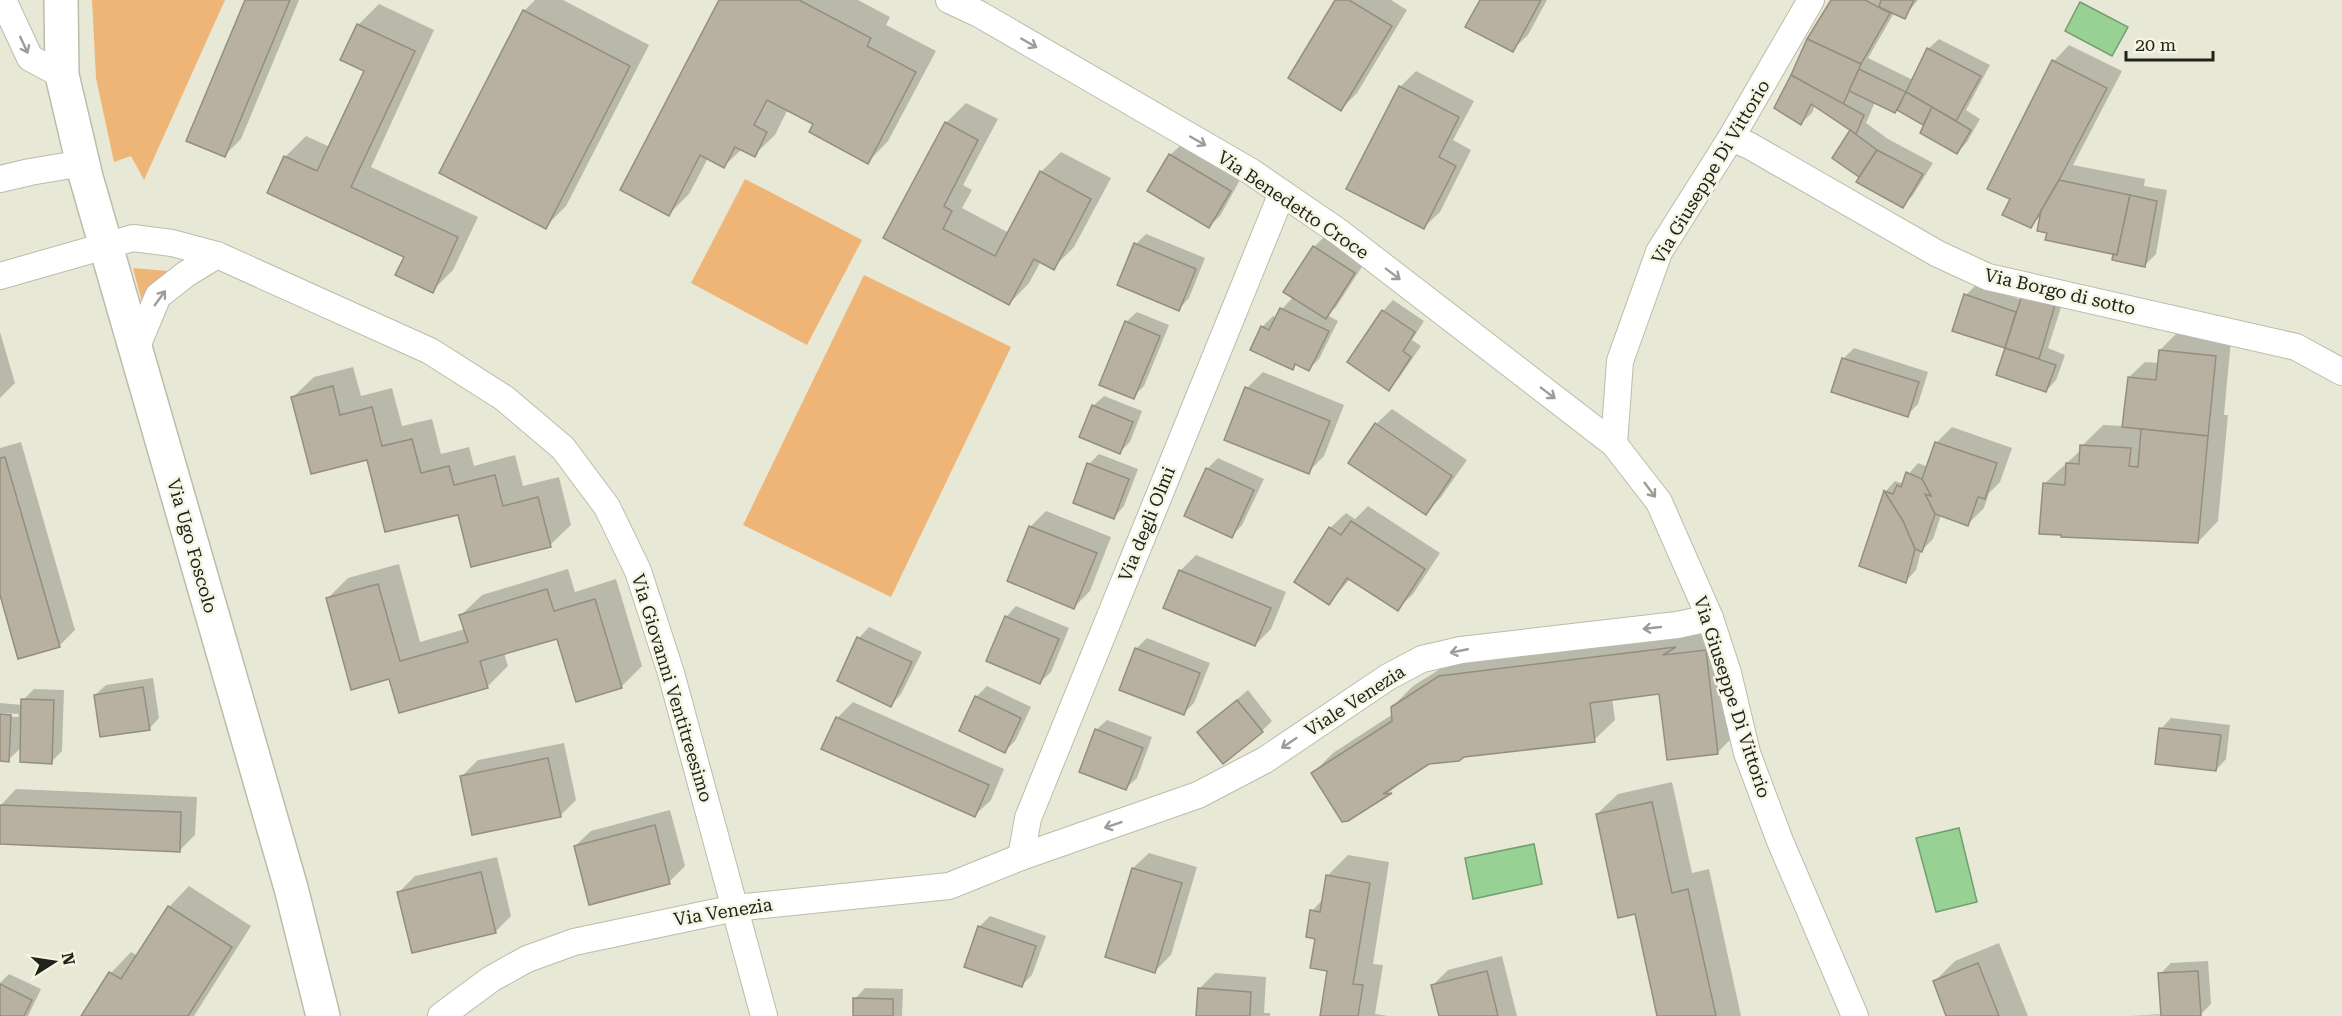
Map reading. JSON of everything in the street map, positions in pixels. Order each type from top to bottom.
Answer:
[{"type":"street","points":[[3,0],[30,58],[62,75]]},
{"type":"street","name":"Via Ugo Foscolo","points":[[61,0],[62,75],[104,246],[287,877],[324,1016]]},
{"type":"street","name":"Via Benedetto Croce","points":[[949,0],[982,7],[1250,171],[1339,232],[1614,444]]},
{"type":"street","name":"Via Giuseppe Di Vittorio","points":[[1811,0],[1731,138],[1659,252],[1620,361],[1614,444],[1659,502],[1710,618],[1728,673],[1751,764],[1780,841],[1856,1016]]},
{"type":"street","name":"Via Borgo di sotto","points":[[1731,138],[1750,146],[1938,254],[1988,278],[2296,347],[2342,372]]},
{"type":"street","points":[[0,179],[83,163]]},
{"type":"street","name":"Via degli Olmi","points":[[1021,857],[1028,818],[1282,194]]},
{"type":"street","name":"Via Giovanni Ventitreesimo","points":[[0,276],[133,238],[172,243],[218,255],[430,351],[504,398],[563,448],[607,507],[638,571],[671,673],[764,1016]]},
{"type":"street","points":[[135,351],[158,296],[186,274],[218,255]]},
{"type":"street","name":"Viale Venezia","points":[[1021,857],[1198,795],[1265,760],[1388,677],[1422,659],[1461,650],[1677,625],[1710,618]]},
{"type":"street","name":"Via Venezia","points":[[441,1016],[491,979],[527,959],[574,942],[735,908],[949,886],[1021,857]]},
{"type":"shaded area","points":[[92,0],[225,0],[144,180],[131,156],[114,162],[96,78]]},
{"type":"shaded area","points":[[2080,2],[2128,27],[2112,56],[2065,31]]},
{"type":"shaded area","points":[[745,179],[862,240],[807,345],[691,283]]},
{"type":"shaded area","points":[[133,268],[169,271],[142,302]]},
{"type":"shaded area","points":[[864,275],[1011,347],[891,597],[743,525]]},
{"type":"shaded area","points":[[1959,828],[1977,902],[1936,912],[1916,838]]},
{"type":"shaded area","points":[[1534,844],[1542,884],[1473,899],[1465,858]]},
{"type":"building","points":[[245,0],[290,0],[225,157],[186,141]]},
{"type":"building","points":[[719,0],[799,0],[871,38],[867,46],[916,72],[868,164],[809,132],[813,124],[767,100],[754,125],[767,132],[755,157],[735,147],[724,168],[700,155],[669,216],[620,190]]},
{"type":"building","points":[[1335,0],[1349,0],[1392,26],[1341,111],[1288,78]]},
{"type":"building","points":[[1480,0],[1541,0],[1513,52],[1465,27]]},
{"type":"building","points":[[1831,0],[1865,0],[1890,13],[1861,64],[1807,39]]},
{"type":"building","points":[[1881,0],[1914,0],[1905,19],[1879,7]]},
{"type":"building","points":[[523,10],[630,66],[546,229],[439,173]]},
{"type":"building","points":[[357,24],[415,51],[351,187],[458,237],[433,293],[395,275],[404,257],[267,193],[284,156],[317,171],[364,71],[340,60]]},
{"type":"building","points":[[1807,39],[1861,64],[1843,105],[1791,75]]},
{"type":"building","points":[[1927,48],[1981,76],[1956,121],[1906,92]]},
{"type":"building","points":[[2052,60],[2107,88],[2031,228],[2002,215],[2010,199],[1987,189]]},
{"type":"building","points":[[1859,69],[1906,92],[1895,113],[1849,91]]},
{"type":"building","points":[[1791,75],[1864,115],[1856,134],[1811,104],[1801,125],[1774,108]]},
{"type":"building","points":[[1399,86],[1459,117],[1439,157],[1456,166],[1424,229],[1346,189]]},
{"type":"building","points":[[1906,92],[1932,107],[1923,125],[1897,110]]},
{"type":"building","points":[[1932,107],[1971,130],[1957,154],[1920,133]]},
{"type":"building","points":[[945,122],[978,140],[944,206],[952,211],[943,229],[995,256],[1040,171],[1091,199],[1054,270],[1034,259],[1009,305],[883,238]]},
{"type":"building","points":[[1850,130],[1877,150],[1859,177],[1832,158]]},
{"type":"building","points":[[1877,150],[1923,174],[1903,208],[1856,182]]},
{"type":"building","points":[[1169,154],[1231,191],[1209,228],[1147,191]]},
{"type":"building","points":[[2059,180],[2130,195],[2117,255],[2045,240],[2047,233],[2037,231],[2041,211]]},
{"type":"building","points":[[2130,195],[2157,201],[2145,267],[2112,260],[2113,254],[2117,255]]},
{"type":"building","points":[[1134,243],[1196,269],[1179,311],[1117,285]]},
{"type":"building","points":[[1313,246],[1355,273],[1326,319],[1283,292]]},
{"type":"building","points":[[1964,294],[2016,312],[2005,348],[1952,331]]},
{"type":"building","points":[[2022,295],[2055,305],[2039,359],[2005,348]]},
{"type":"building","points":[[1280,308],[1329,331],[1309,371],[1295,364],[1293,370],[1250,350],[1261,326],[1269,330]]},
{"type":"building","points":[[1382,310],[1415,332],[1403,351],[1411,357],[1389,391],[1347,362]]},
{"type":"building","points":[[1125,321],[1160,336],[1134,399],[1099,385]]},
{"type":"building","points":[[2005,348],[2056,365],[2046,392],[1996,375]]},
{"type":"building","points":[[2159,350],[2216,356],[2208,436],[2122,427],[2128,377],[2156,380]]},
{"type":"building","points":[[1842,358],[1919,382],[1908,417],[1831,392]]},
{"type":"building","points":[[333,386],[340,415],[372,407],[382,446],[412,439],[421,473],[449,466],[454,485],[495,475],[503,506],[538,497],[551,547],[471,567],[458,515],[385,532],[367,460],[311,474],[291,397]]},
{"type":"building","points":[[1245,387],[1330,421],[1309,474],[1224,440]]},
{"type":"building","points":[[1092,405],[1133,422],[1120,454],[1079,437]]},
{"type":"building","points":[[1375,423],[1452,476],[1426,515],[1348,463]]},
{"type":"building","points":[[2141,429],[2208,436],[2198,543],[2039,534],[2043,483],[2065,485],[2066,463],[2079,464],[2080,445],[2131,448],[2129,466],[2138,467]]},
{"type":"building","points":[[1935,442],[1997,463],[1985,499],[1978,497],[1968,526],[1935,514],[1925,494],[1931,496],[1922,479]]},
{"type":"building","points":[[5,457],[60,647],[18,659],[0,595],[0,458]]},
{"type":"building","points":[[1087,463],[1129,479],[1114,519],[1073,503]]},
{"type":"building","points":[[1206,468],[1254,490],[1232,538],[1184,516]]},
{"type":"building","points":[[1906,472],[1922,479],[1931,496],[1925,494],[1935,514],[1922,552],[1915,549],[1903,521],[1884,491],[1893,494],[1897,485],[1901,487]]},
{"type":"building","points":[[1884,491],[1903,521],[1915,549],[1906,583],[1859,566]]},
{"type":"building","points":[[1351,521],[1425,569],[1398,611],[1347,578],[1329,605],[1294,582],[1329,527],[1341,535]]},
{"type":"building","points":[[1029,526],[1097,553],[1074,609],[1007,581]]},
{"type":"building","points":[[1179,570],[1271,608],[1255,646],[1163,608]]},
{"type":"building","points":[[378,584],[400,661],[468,642],[459,615],[547,589],[554,611],[595,599],[622,688],[576,702],[557,639],[480,661],[488,688],[399,713],[389,679],[351,690],[326,598]]},
{"type":"building","points":[[1005,616],[1059,639],[1040,684],[986,661]]},
{"type":"building","points":[[857,637],[912,662],[891,707],[837,681]]},
{"type":"building","points":[[1676,647],[1663,655],[1706,650],[1718,754],[1667,760],[1659,694],[1590,703],[1595,742],[1464,757],[1459,761],[1429,764],[1383,794],[1392,793],[1348,821],[1342,822],[1311,773],[1392,721],[1391,707],[1439,676]]},
{"type":"building","points":[[1135,648],[1200,673],[1184,715],[1119,690]]},
{"type":"building","points":[[143,687],[150,730],[100,737],[94,695]]},
{"type":"building","points":[[975,696],[1021,718],[1005,753],[959,731]]},
{"type":"building","points":[[21,699],[54,700],[52,764],[20,762]]},
{"type":"building","points":[[1237,700],[1263,732],[1223,764],[1197,732]]},
{"type":"building","points":[[0,714],[11,715],[9,762],[0,761]]},
{"type":"building","points":[[836,717],[989,785],[975,817],[821,749]]},
{"type":"building","points":[[2159,728],[2221,735],[2216,771],[2155,764]]},
{"type":"building","points":[[1095,729],[1143,748],[1126,790],[1079,772]]},
{"type":"building","points":[[548,758],[561,817],[472,835],[460,776]]},
{"type":"building","points":[[1652,802],[1672,893],[1688,889],[1716,1016],[1657,1016],[1635,914],[1618,918],[1596,814]]},
{"type":"building","points":[[0,805],[181,812],[180,852],[0,844]]},
{"type":"building","points":[[655,825],[670,884],[589,905],[574,846]]},
{"type":"building","points":[[1132,868],[1182,883],[1155,973],[1105,957]]},
{"type":"building","points":[[481,872],[496,933],[412,953],[397,892]]},
{"type":"building","points":[[1326,875],[1370,883],[1353,984],[1363,985],[1358,1016],[1320,1016],[1327,971],[1310,968],[1315,939],[1306,937],[1310,910],[1320,912]]},
{"type":"building","points":[[168,906],[232,947],[188,1016],[81,1016],[109,972],[121,979]]},
{"type":"building","points":[[978,926],[1036,946],[1022,987],[964,967]]},
{"type":"building","points":[[1978,963],[1999,1016],[1946,1016],[1933,981]]},
{"type":"building","points":[[1487,971],[1498,1016],[1439,1016],[1431,985]]},
{"type":"building","points":[[2198,971],[2201,1016],[2161,1016],[2158,973]]},
{"type":"building","points":[[0,984],[32,1000],[24,1016],[0,1016]]},
{"type":"building","points":[[1198,988],[1251,992],[1250,1016],[1196,1016]]},
{"type":"building","points":[[853,998],[893,999],[893,1016],[853,1016]]}]
